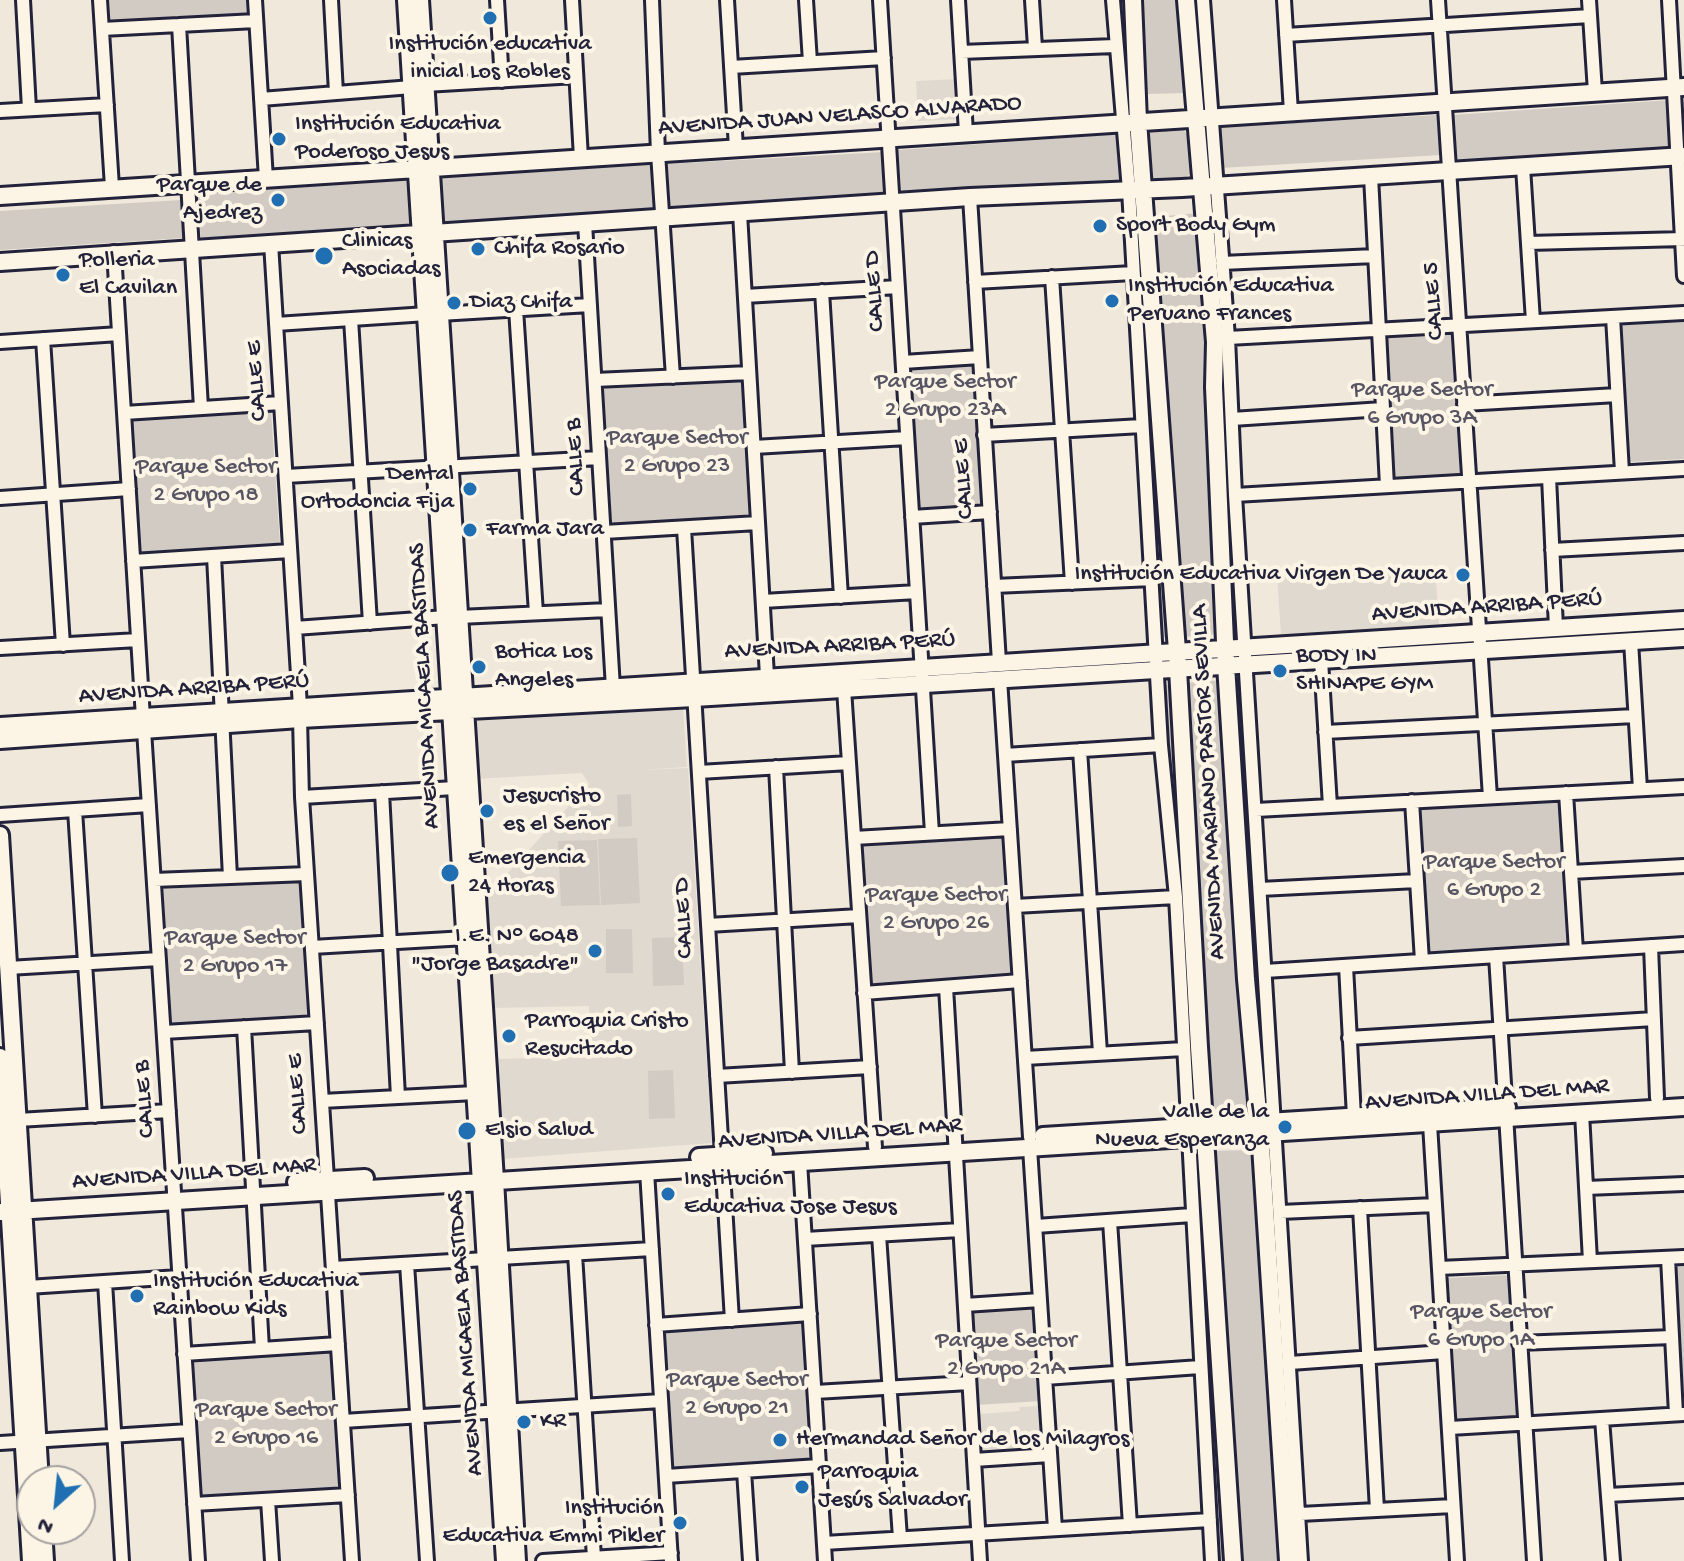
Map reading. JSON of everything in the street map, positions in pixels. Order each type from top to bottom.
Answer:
[{"type":"street","points":[[23,0],[29,109]]},
{"type":"street","points":[[100,0],[112,187]]},
{"type":"street","points":[[255,0],[266,179]]},
{"type":"street","points":[[331,0],[336,93]]},
{"type":"street","name":"AVENIDA MICAELA BASTIDAS","points":[[406,0],[419,86]]},
{"type":"street","name":"AVENIDA MICAELA BASTIDAS","points":[[420,0],[419,86],[502,1411],[505,1561]]},
{"type":"street","points":[[497,0],[502,81]]},
{"type":"street","points":[[573,0],[581,158]]},
{"type":"street","points":[[652,0],[658,153],[673,377]]},
{"type":"street","points":[[727,0],[736,148]]},
{"type":"street","points":[[806,0],[810,62]]},
{"type":"street","name":"CALLE D","points":[[880,0],[932,833]]},
{"type":"street","points":[[958,0],[966,133]]},
{"type":"street","points":[[1032,0],[1035,48]]},
{"type":"street","name":"AVENIDA MARIANO PASTOR SEVILLA","points":[[1113,0],[1115,46],[1131,122]]},
{"type":"street","name":"AVENIDA MARIANO PASTOR SEVILLA","points":[[1133,0],[1131,122],[1177,651],[1197,1133],[1233,1561]]},
{"type":"street","name":"AVENIDA MARIANO PASTOR SEVILLA","points":[[1186,0],[1203,119],[1208,186],[1225,657],[1246,979],[1280,1212],[1301,1561]]},
{"type":"street","name":"AVENIDA MARIANO PASTOR SEVILLA","points":[[1203,0],[1203,119]]},
{"type":"street","points":[[1284,0],[1291,112]]},
{"type":"street","name":"CALLE 5","points":[[1438,0],[1490,797]]},
{"type":"street","points":[[1589,0],[1595,92]]},
{"type":"street","points":[[1684,8],[1669,4],[1679,87],[1684,276]]},
{"type":"street","points":[[1286,35],[1590,16]]},
{"type":"street","points":[[102,29],[256,21]]},
{"type":"street","points":[[179,25],[201,408]]},
{"type":"street","points":[[961,52],[1115,46]]},
{"type":"street","points":[[731,67],[884,58]]},
{"type":"street","points":[[261,99],[576,76]]},
{"type":"street","name":"AVENIDA JUAN VELASCO ALVARADO","points":[[0,196],[1679,87]]},
{"type":"street","points":[[0,111],[107,105]]},
{"type":"street","points":[[0,262],[970,197],[1208,186],[1681,156]]},
{"type":"street","points":[[1523,167],[1533,321]]},
{"type":"street","points":[[1371,176],[1387,486]]},
{"type":"street","name":"AVENIDA MARIANO PASTOR SEVILLA","points":[[1208,186],[1222,263],[1228,338],[1256,810],[1265,971],[1267,1128],[1288,1561]]},
{"type":"street","name":"AVENIDA MARIANO PASTOR SEVILLA","points":[[1136,190],[1133,273],[1161,745],[1176,897],[1184,1049],[1197,1133],[1192,1215],[1212,1561]]},
{"type":"street","name":"CALLE E","points":[[970,197],[999,662]]},
{"type":"street","points":[[740,213],[767,676]]},
{"type":"street","name":"CALLE B","points":[[585,223],[613,688]]},
{"type":"street","points":[[1528,243],[1683,239]]},
{"type":"street","name":"CALLE E","points":[[271,243],[300,713],[302,797],[352,1561]]},
{"type":"street","name":"CALLE B","points":[[114,252],[198,1561]]},
{"type":"street","points":[[1222,263],[1375,256]]},
{"type":"street","points":[[975,282],[1133,273]]},
{"type":"street","points":[[1052,277],[1072,583]]},
{"type":"street","points":[[745,296],[898,287]]},
{"type":"street","points":[[822,291],[841,597]]},
{"type":"street","points":[[276,324],[590,305]]},
{"type":"street","points":[[516,309],[536,613]]},
{"type":"street","points":[[1228,338],[1684,313]]},
{"type":"street","points":[[1613,317],[1622,472]]},
{"type":"street","points":[[351,319],[370,623]]},
{"type":"street","points":[[0,342],[119,334]]},
{"type":"street","points":[[43,339],[63,645]]},
{"type":"street","points":[[903,362],[980,357]]},
{"type":"street","points":[[595,380],[749,373]]},
{"type":"street","points":[[1464,404],[1617,395]]},
{"type":"street","points":[[124,413],[281,403]]},
{"type":"street","points":[[1232,419],[1383,409]]},
{"type":"street","points":[[984,435],[1142,426]]},
{"type":"street","points":[[754,447],[907,438]]},
{"type":"street","points":[[286,476],[599,458]]},
{"type":"street","points":[[1235,495],[1684,469]]},
{"type":"street","points":[[1549,477],[1556,628]]},
{"type":"street","points":[[0,498],[129,489]]},
{"type":"street","points":[[912,517],[990,512]]},
{"type":"street","points":[[604,532],[758,523]]},
{"type":"street","name":"CALLE D","points":[[684,528],[732,1320]]},
{"type":"street","points":[[1552,550],[1684,543]]},
{"type":"street","points":[[133,561],[290,551]]},
{"type":"street","points":[[214,556],[230,877]]},
{"type":"street","points":[[994,586],[1153,579]]},
{"type":"street","points":[[763,601],[917,592]]},
{"type":"street","points":[[295,628],[608,610]]},
{"type":"street","name":"AVENIDA ARRIBA PERÚ","points":[[1247,656],[1321,660],[1480,641],[1556,628],[1684,620]]},
{"type":"street","name":"AVENIDA ARRIBA PERÚ","points":[[0,740],[144,724],[457,703],[693,680],[922,675],[1000,679],[1157,661],[1177,651],[1225,657],[1480,641],[1684,638]]},
{"type":"street","points":[[0,648],[138,640]]},
{"type":"street","points":[[1631,641],[1640,789]]},
{"type":"street","name":"AVENIDA ARRIBA PERÚ","points":[[457,703],[694,698],[844,689],[999,662],[1157,661],[1178,668],[1225,657]]},
{"type":"street","points":[[1321,660],[1330,806]]},
{"type":"street","points":[[1000,679],[1055,1529]]},
{"type":"street","points":[[844,689],[875,1147]]},
{"type":"street","name":"AVENIDA MICAELA BASTIDAS","points":[[457,703],[455,788],[475,1093],[488,1176]]},
{"type":"street","points":[[1325,732],[1635,716]]},
{"type":"street","name":"AVENIDA ARRIBA PERÚ","points":[[0,726],[144,724]]},
{"type":"street","points":[[1005,755],[1161,745]]},
{"type":"street","points":[[1080,750],[1100,1053]]},
{"type":"street","points":[[699,772],[849,763]]},
{"type":"street","points":[[776,767],[792,1072]]},
{"type":"street","points":[[1256,810],[1684,787]]},
{"type":"street","points":[[302,797],[455,788]]},
{"type":"street","points":[[382,792],[398,1097]]},
{"type":"street","points":[[1566,793],[1576,951]]},
{"type":"street","points":[[1412,801],[1422,961]]},
{"type":"street","points":[[0,815],[149,805]]},
{"type":"street","points":[[75,810],[95,1116]]},
{"type":"street","points":[[854,838],[1010,829]]},
{"type":"street","points":[[0,835],[8,968],[7,1120],[14,1287],[31,1441],[31,1561]]},
{"type":"street","points":[[1571,872],[1684,866]]},
{"type":"street","points":[[154,880],[307,874]]},
{"type":"street","points":[[1260,889],[1417,881]]},
{"type":"street","points":[[1015,906],[1176,897]]},
{"type":"street","points":[[708,925],[859,916]]},
{"type":"street","points":[[312,947],[466,938]]},
{"type":"street","points":[[1265,971],[1684,944]]},
{"type":"street","points":[[1651,946],[1657,1098]]},
{"type":"street","points":[[1496,956],[1534,1561]]},
{"type":"street","points":[[8,968],[159,959]]},
{"type":"street","points":[[1346,966],[1354,1117]]},
{"type":"street","points":[[864,993],[1020,981]]},
{"type":"street","points":[[946,987],[980,1561]]},
{"type":"street","points":[[1349,1038],[1654,1019]]},
{"type":"street","points":[[164,1032],[317,1023]]},
{"type":"street","points":[[244,1027],[262,1349]]},
{"type":"street","points":[[1025,1058],[1184,1049]]},
{"type":"street","points":[[0,1057],[7,1120]]},
{"type":"street","points":[[717,1076],[870,1067]]},
{"type":"street","points":[[322,1101],[475,1093]]},
{"type":"street","name":"AVENIDA VILLA DEL MAR","points":[[11,1206],[722,1162],[800,1162],[956,1147],[1267,1128],[1430,1124],[1506,1113],[1684,1096]]},
{"type":"street","name":"AVENIDA VILLA DEL MAR","points":[[1267,1128],[1354,1117],[1582,1113],[1684,1107]]},
{"type":"street","points":[[7,1120],[169,1111]]},
{"type":"street","points":[[1582,1113],[1590,1261]]},
{"type":"street","points":[[1430,1124],[1457,1561]]},
{"type":"street","name":"AVENIDA VILLA DEL MAR","points":[[488,1176],[647,1171],[875,1147],[956,1147]]},
{"type":"street","points":[[800,1162],[825,1561]]},
{"type":"street","points":[[543,1561],[671,1557],[647,1171]]},
{"type":"street","points":[[1586,1188],[1684,1184]]},
{"type":"street","points":[[1280,1212],[1435,1205]]},
{"type":"street","points":[[1360,1208],[1377,1510]]},
{"type":"street","points":[[1036,1226],[1192,1215]]},
{"type":"street","points":[[1110,1221],[1130,1525]]},
{"type":"street","points":[[805,1239],[960,1230]]},
{"type":"street","points":[[879,1235],[900,1538]]},
{"type":"street","points":[[333,1268],[652,1249]]},
{"type":"street","points":[[575,1254],[594,1558]]},
{"type":"street","points":[[1439,1268],[1684,1257]]},
{"type":"street","points":[[1450,1428],[1680,1414],[1668,1258]]},
{"type":"street","points":[[407,1264],[427,1561]]},
{"type":"street","points":[[14,1287],[179,1277]]},
{"type":"street","points":[[105,1282],[122,1561]]},
{"type":"street","points":[[965,1305],[1040,1300]]},
{"type":"street","points":[[656,1325],[810,1314]]},
{"type":"street","points":[[1519,1343],[1672,1337]]},
{"type":"street","points":[[184,1354],[338,1344]]},
{"type":"street","points":[[1290,1363],[1444,1352]]},
{"type":"street","points":[[1045,1378],[1200,1367]]},
{"type":"street","points":[[815,1392],[969,1383]]},
{"type":"street","points":[[343,1421],[661,1401]]},
{"type":"street","name":"AVENIDA MICAELA BASTIDAS","points":[[502,1411],[517,1561]]},
{"type":"street","points":[[1602,1419],[1613,1561]]},
{"type":"street","points":[[0,1443],[189,1431]]},
{"type":"street","points":[[31,1441],[36,1465]]},
{"type":"street","points":[[974,1460],[1050,1455]]},
{"type":"street","points":[[666,1476],[819,1466]]},
{"type":"street","points":[[744,1471],[750,1561]]},
{"type":"street","points":[[1608,1495],[1684,1491]]},
{"type":"street","points":[[194,1504],[348,1495]]},
{"type":"street","points":[[268,1500],[272,1561]]},
{"type":"street","points":[[1300,1514],[1453,1506]]},
{"type":"street","points":[[824,1543],[1210,1520]]},
{"type":"shaded area","points":[[958,79],[960,119],[918,121],[916,81]]},
{"type":"shaded area","points":[[1435,566],[1439,627],[1281,635],[1277,575]]},
{"type":"shaded area","name":"I.E. N° 6048 \"Jorge Basadre\"","points":[[683,708],[687,767],[639,770],[688,768],[712,1143],[502,1159],[499,1059],[590,1056],[589,1006],[493,1008],[486,897],[589,784],[582,773],[473,779],[469,720]]},
{"type":"shaded area","points":[[1039,1406],[1043,1447],[981,1450],[980,1414]]},
{"type":"green space","points":[[107,0],[248,0],[249,15],[108,22]]},
{"type":"green space","points":[[1141,0],[1176,0],[1185,93],[1147,94]]},
{"type":"green space","points":[[1670,100],[1674,148],[1456,163],[1452,115]]},
{"type":"green space","points":[[1438,115],[1440,155],[1221,168],[1218,127]]},
{"type":"green space","points":[[1180,124],[1193,144],[1194,168],[1178,183],[1156,182],[1148,175],[1146,130]]},
{"type":"green space","points":[[1120,134],[1123,181],[902,197],[898,150]]},
{"type":"green space","points":[[884,152],[887,198],[670,210],[667,164]]},
{"type":"green space","points":[[652,163],[655,213],[442,227],[440,177]]},
{"type":"green space","points":[[411,180],[414,227],[201,241],[197,194]]},
{"type":"green space","points":[[181,200],[183,238],[0,250],[0,211]]},
{"type":"green space","points":[[1199,213],[1203,242],[1218,634],[1182,637],[1155,217]]},
{"type":"green space","points":[[1134,218],[1143,218],[1163,528],[1160,559],[1170,637],[1161,638]]},
{"type":"green space","points":[[1684,322],[1684,459],[1628,462],[1620,325]]},
{"type":"green space","points":[[1221,328],[1241,633],[1230,633]]},
{"type":"green space","name":"Parque Sector 6 Grupo 3A","points":[[1451,332],[1460,474],[1393,478],[1384,336]]},
{"type":"green space","name":"Parque Sector 2 Grupo 23A","points":[[975,362],[984,507],[920,509],[910,366]]},
{"type":"green space","name":"Parque Sector 2 Grupo 23","points":[[744,380],[753,519],[610,527],[602,387]]},
{"type":"green space","name":"Parque Sector 2 Grupo 18","points":[[271,410],[280,544],[141,554],[132,418]]},
{"type":"green space","points":[[1242,679],[1269,1106],[1264,1106],[1250,947],[1233,680]]},
{"type":"green space","points":[[1222,680],[1224,791],[1252,1108],[1210,1111],[1184,683]]},
{"type":"green space","points":[[1173,684],[1199,1110],[1192,1110],[1164,686]]},
{"type":"green space","points":[[631,794],[632,826],[618,827],[617,795]]},
{"type":"green space","name":"Parque Sector 6 Grupo 2","points":[[1559,800],[1570,944],[1428,953],[1418,809]]},
{"type":"green space","name":"Parque Sector 2 Grupo 26","points":[[1003,833],[1013,977],[868,987],[859,841]]},
{"type":"green space","points":[[637,838],[640,903],[601,905],[598,839]]},
{"type":"green space","points":[[597,840],[600,905],[561,906],[558,841]]},
{"type":"green space","name":"Parque Sector 2 Grupo 17","points":[[302,881],[310,1018],[169,1025],[160,888]]},
{"type":"green space","points":[[606,929],[632,929],[633,973],[606,973]]},
{"type":"green space","points":[[682,937],[684,985],[653,986],[652,938]]},
{"type":"green space","points":[[673,1070],[675,1118],[649,1119],[648,1071]]},
{"type":"green space","points":[[1257,1150],[1282,1561],[1237,1561],[1210,1151]]},
{"type":"green space","points":[[1195,1156],[1203,1156],[1221,1472],[1222,1561],[1219,1561]]},
{"type":"green space","points":[[1676,1265],[1684,1265],[1684,1405]]},
{"type":"green space","name":"Parque Sector 6 Grupo 1A","points":[[1510,1275],[1518,1419],[1455,1422],[1447,1278]]},
{"type":"green space","name":"Parque Sector 2 Grupo 21A","points":[[1037,1306],[1042,1401],[975,1405],[969,1309]]},
{"type":"green space","name":"Parque Sector 2 Grupo 21","points":[[802,1321],[811,1461],[672,1470],[663,1330]]},
{"type":"green space","name":"Parque Sector 2 Grupo 16","points":[[332,1351],[341,1491],[199,1499],[190,1358]]},
{"type":"place","name":"Institución educativa inicial Los Robles","points":[[490,18]]},
{"type":"place","name":"Institución Educativa Poderoso Jesus","points":[[279,139]]},
{"type":"place","name":"Parque de Ajedrez","points":[[278,200]]},
{"type":"place","name":"Sport Body Gym","points":[[1100,226]]},
{"type":"place","name":"Chifa Rosario","points":[[478,249]]},
{"type":"place","name":"Clinicas Asociadas","points":[[324,256]]},
{"type":"place","name":"Polleria El Cavilan","points":[[63,275]]},
{"type":"place","name":"Institución Educativa Peruano Frances","points":[[1112,301]]},
{"type":"place","name":"Diaz Chifa","points":[[454,303]]},
{"type":"place","name":"Dental Ortodoncia Fija","points":[[470,489]]},
{"type":"place","name":"Farma Jara","points":[[470,530]]},
{"type":"place","name":"Institución Educativa Virgen De Yauca","points":[[1463,575]]},
{"type":"place","name":"Botica Los Angeles","points":[[479,667]]},
{"type":"place","name":"BODY IN SHINAPE GYM","points":[[1280,671]]},
{"type":"place","name":"Jesucristo es el Señor","points":[[487,811]]},
{"type":"place","name":"Emergencia 24 Horas","points":[[450,873]]},
{"type":"place","name":"I.E. N° 6048 \"Jorge Basadre\"","points":[[595,951]]},
{"type":"place","name":"Parroquia Cristo Resucitado","points":[[509,1036]]},
{"type":"place","name":"Valle de la Nueva Esperanza","points":[[1285,1127]]},
{"type":"place","name":"Elsio Salud","points":[[467,1131]]},
{"type":"place","name":"Institución Educativa Jose Jesus","points":[[668,1194]]},
{"type":"place","name":"Institución Educativa Rainbow Kids","points":[[137,1296]]},
{"type":"place","name":"KR","points":[[524,1422]]},
{"type":"place","name":"Hermandad Señor de los Milagros","points":[[780,1440]]},
{"type":"place","name":"Parroquia Jesús Salvador","points":[[802,1487]]},
{"type":"place","name":"Institución Educativa Emmi Pikler","points":[[680,1523]]}]
